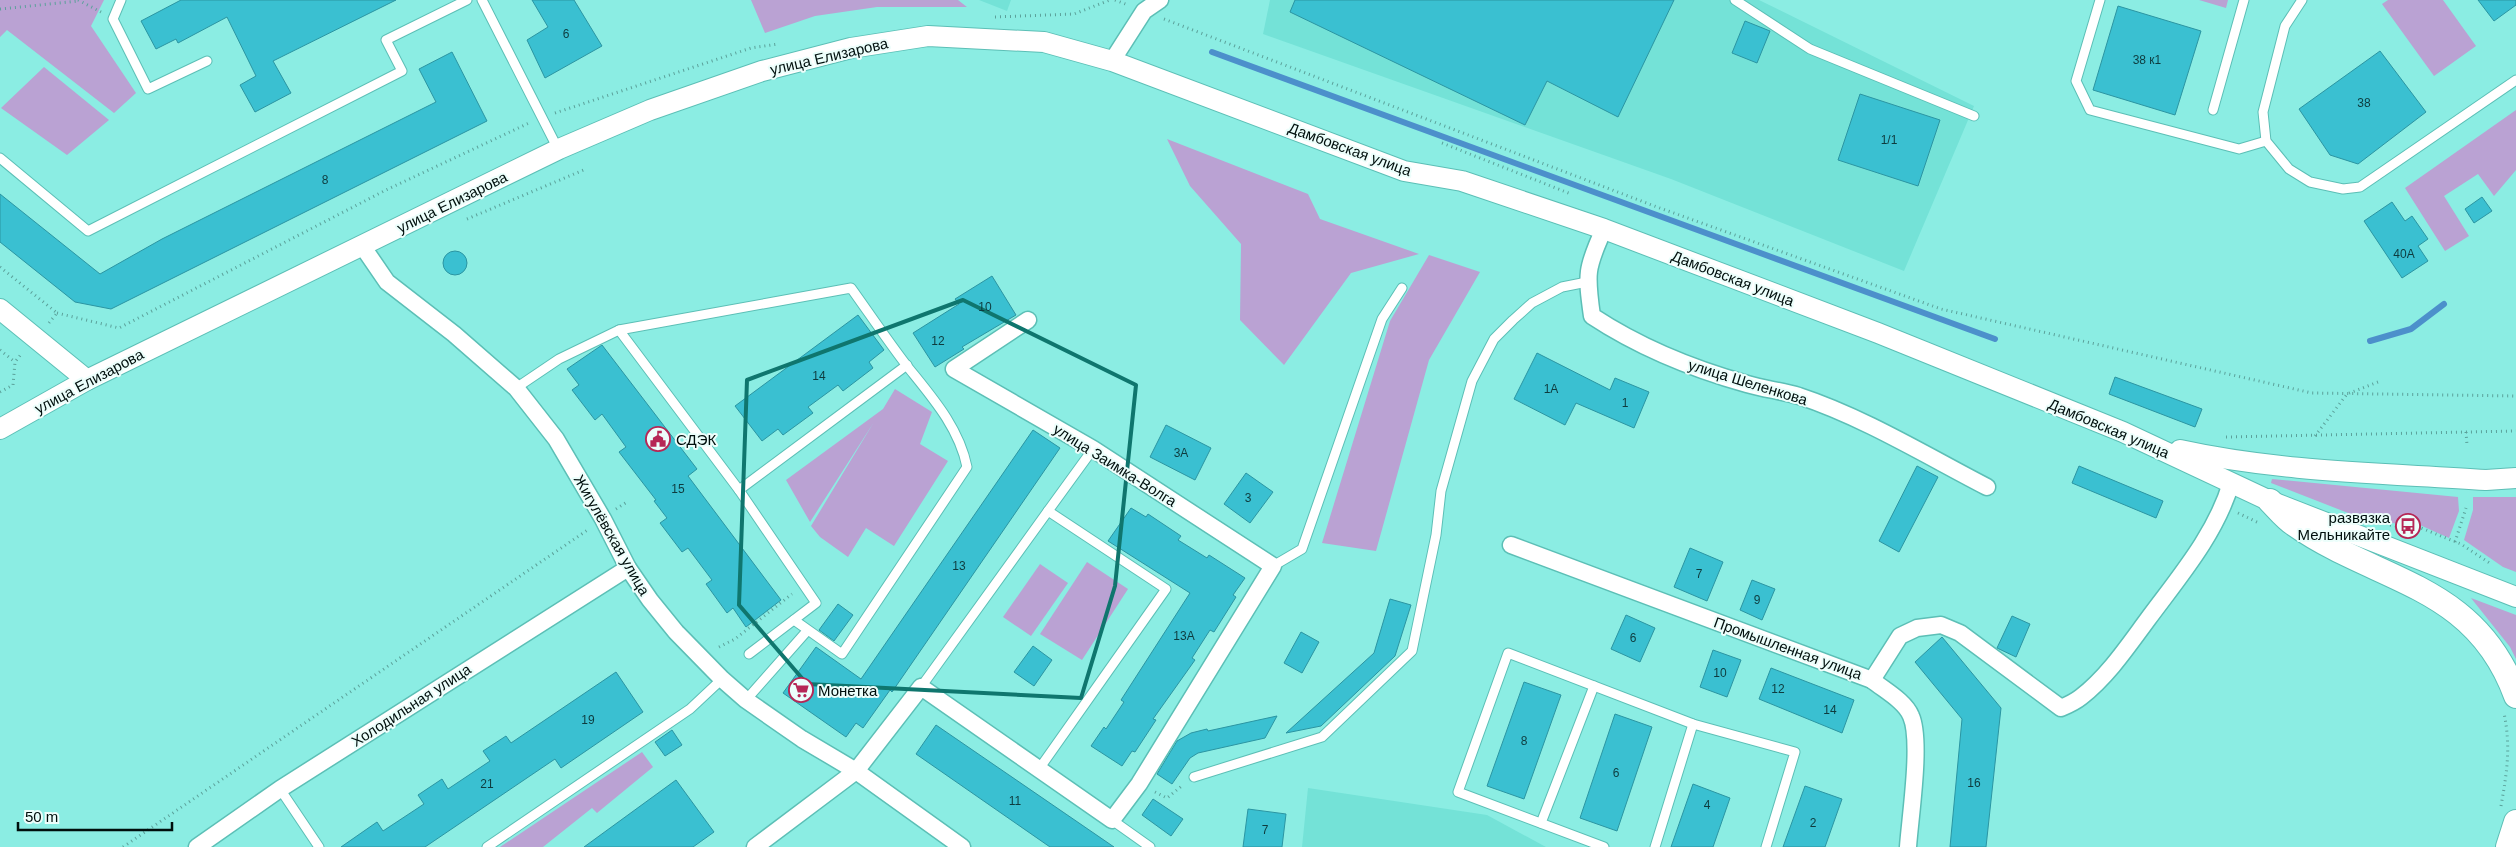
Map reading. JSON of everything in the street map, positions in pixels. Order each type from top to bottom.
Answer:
[{"type":"main road","points":[[2270,501],[2300,528],[2416,586],[2450,607],[2476,630],[2492,649],[2510,680],[2509,701]]},
{"type":"main road","points":[[2508,818],[2508,847]]},
{"type":"street","points":[[1112,61],[1144,11],[1160,0]]},
{"type":"street","name":"улица Елизарова","points":[[0,429],[86,380],[363,247],[559,150],[650,110],[762,71],[850,48],[928,36]]},
{"type":"street","name":"Дамбовская улица","points":[[928,36],[1044,42],[1112,61],[1404,172],[1462,181],[1604,229],[1878,333],[2146,442],[2270,501],[2516,598]]},
{"type":"street","name":"улица Шеленкова","points":[[1604,229],[1590,260],[1587,282],[1592,316],[1623,337],[1724,378],[1799,396],[1857,421],[1987,487]]},
{"type":"street","name":"Жигулёвская улица","points":[[363,247],[387,282],[454,334],[516,388],[556,439],[603,519],[628,568],[676,632],[722,679],[746,700],[802,739],[856,771],[962,847]]},
{"type":"street","points":[[0,309],[86,380]]},
{"type":"street","name":"улица Заимка-Волга","points":[[1028,320],[954,369],[1094,449],[1272,566]]},
{"type":"street","points":[[2146,442],[2229,460],[2294,467],[2486,480],[2516,478]]},
{"type":"street","points":[[2224,506],[2231,483]]},
{"type":"street","name":"Промышленная улица","points":[[1511,545],[1872,680],[1900,636],[1917,628],[1941,625],[1960,632],[2061,708],[2080,698],[2105,675],[2189,564],[2224,506]]},
{"type":"street","points":[[755,847],[856,771],[921,687],[1112,820],[1139,784],[1272,566]]},
{"type":"street","name":"Холодильная улица","points":[[197,847],[280,789],[628,568]]},
{"type":"street","points":[[1872,680],[1897,699],[1911,715],[1917,735],[1908,847]]},
{"type":"lane","points":[[121,0],[113,19],[148,89],[207,60]]},
{"type":"lane","points":[[0,158],[88,231],[402,71],[386,40],[467,0]]},
{"type":"lane","points":[[482,0],[559,150]]},
{"type":"lane","points":[[1735,0],[1810,49],[1974,116]]},
{"type":"lane","points":[[2100,0],[2076,81],[2090,110],[2239,149],[2266,141]]},
{"type":"lane","points":[[2213,110],[2244,0]]},
{"type":"lane","points":[[2302,0],[2285,26],[2263,112],[2266,141],[2289,169],[2310,182],[2343,189],[2360,187],[2516,80]]},
{"type":"lane","points":[[1194,777],[1322,738],[1412,651],[1436,535],[1441,491],[1472,381],[1494,339],[1532,303],[1562,287],[1587,282]]},
{"type":"lane","points":[[516,388],[559,359],[619,330],[851,288],[906,365],[938,403],[964,454],[967,467],[842,654],[794,620]]},
{"type":"lane","points":[[1272,566],[1302,548],[1382,319],[1402,288]]},
{"type":"lane","points":[[619,330],[739,490],[816,604],[749,654]]},
{"type":"lane","points":[[739,490],[906,365]]},
{"type":"lane","points":[[921,687],[1094,449]]},
{"type":"lane","points":[[1039,769],[1166,589],[1048,511]]},
{"type":"lane","points":[[746,700],[807,631]]},
{"type":"lane","points":[[1604,847],[1458,792],[1508,653],[1693,724],[1794,752],[1766,847]]},
{"type":"lane","points":[[487,847],[690,709],[722,679]]},
{"type":"lane","points":[[1541,823],[1594,686]]},
{"type":"lane","points":[[1655,847],[1693,724]]},
{"type":"lane","points":[[280,789],[319,847]]},
{"type":"lane","points":[[1112,820],[1150,847]]},
{"type":"path","points":[[0,9],[78,0],[113,19]]},
{"type":"path","points":[[1115,0],[1657,207],[1941,309],[2312,393],[2516,396]]},
{"type":"path","points":[[1442,144],[1579,198]]},
{"type":"path","points":[[466,219],[586,169]]},
{"type":"path","points":[[0,350],[14,362]]},
{"type":"path","points":[[2315,436],[2346,394],[2378,382]]},
{"type":"path","points":[[2221,437],[2516,431]]},
{"type":"path","points":[[2466,432],[2467,445]]},
{"type":"path","points":[[122,847],[626,502]]},
{"type":"path","points":[[2224,506],[2267,527]]},
{"type":"path","points":[[2455,542],[2466,508]]},
{"type":"path","points":[[719,647],[735,639],[792,594],[787,586]]},
{"type":"path","points":[[2508,818],[2509,701]]},
{"type":"path","points":[[1139,784],[1167,798],[1194,777]]},
{"type":"highlighted area","points":[[963,300],[1136,385],[1115,586],[1081,698],[807,684],[739,605],[747,380]]},
{"type":"shaded area","points":[[0,0],[104,0],[91,26],[136,93],[114,113],[7,30],[0,37]]},
{"type":"shaded area","points":[[751,0],[958,0],[967,7],[877,7],[815,16],[765,33]]},
{"type":"shaded area","points":[[979,0],[1011,0],[1007,11]]},
{"type":"shaded area","points":[[1270,0],[1759,0],[1974,106],[1904,271],[1671,179],[1263,34]]},
{"type":"shaded area","points":[[2199,0],[2228,0],[2226,8]]},
{"type":"shaded area","points":[[2388,0],[2443,0],[2476,46],[2434,76],[2382,4]]},
{"type":"shaded area","points":[[44,67],[109,120],[67,155],[1,108]]},
{"type":"shaded area","points":[[2516,110],[2516,170],[2494,196],[2478,174],[2444,196],[2469,236],[2445,251],[2405,188]]},
{"type":"shaded area","points":[[1167,139],[1308,194],[1320,219],[1419,254],[1351,273],[1284,365],[1240,320],[1241,244],[1190,186]]},
{"type":"shaded area","points":[[1429,255],[1480,272],[1429,360],[1376,551],[1322,543],[1390,321]]},
{"type":"shaded area","points":[[895,389],[932,412],[920,444],[948,461],[894,546],[866,528],[848,557],[820,537],[811,526],[874,422],[810,522],[786,480],[883,409]]},
{"type":"shaded area","points":[[2272,479],[2458,497],[2459,511],[2449,538],[2402,517],[2399,524],[2361,518],[2271,483]]},
{"type":"shaded area","points":[[2473,497],[2516,497],[2516,572],[2503,567],[2464,540],[2473,510]]},
{"type":"shaded area","points":[[1087,562],[1128,589],[1082,660],[1040,634]]},
{"type":"shaded area","points":[[1040,564],[1068,583],[1031,636],[1003,617]]},
{"type":"shaded area","points":[[2471,598],[2516,615],[2516,659],[2510,647]]},
{"type":"shaded area","points":[[642,752],[653,767],[597,813],[592,808],[543,847],[500,847]]},
{"type":"shaded area","points":[[1308,788],[1487,815],[1546,847],[1302,847]]},
{"type":"building","points":[[181,0],[396,0],[273,61],[291,93],[255,112],[240,85],[256,76],[227,17],[178,43],[176,39],[156,49],[141,21]]},
{"type":"building","points":[[532,0],[574,0],[602,46],[545,78],[527,40],[548,27]]},
{"type":"building","points":[[1295,0],[1674,0],[1618,117],[1547,81],[1525,125],[1290,12]]},
{"type":"building","points":[[2478,0],[2516,0],[2516,5],[2494,21]]},
{"type":"building","points":[[2118,6],[2201,31],[2175,115],[2093,90]]},
{"type":"building","points":[[1745,21],[1770,31],[1757,63],[1732,53]]},
{"type":"building","points":[[2380,51],[2426,112],[2358,164],[2330,155],[2299,109]]},
{"type":"building","points":[[452,52],[487,121],[111,309],[75,302],[0,242],[0,194],[100,274],[162,239],[436,102],[419,69]]},
{"type":"building","points":[[1860,94],[1940,120],[1918,186],[1838,160]]},
{"type":"building","points":[[2482,197],[2492,211],[2474,223],[2465,209]]},
{"type":"building","points":[[2392,202],[2405,221],[2412,216],[2428,239],[2418,246],[2428,261],[2402,278],[2364,221]]},
{"type":"building","points":[[455,251],[460,252],[466,258],[466,268],[460,274],[455,275],[450,274],[444,268],[443,263],[444,258],[450,252]]},
{"type":"building","points":[[992,276],[1016,315],[962,347],[964,349],[935,367],[913,333],[959,304],[955,299]]},
{"type":"building","points":[[858,315],[884,350],[869,362],[873,368],[843,391],[838,385],[808,407],[813,413],[783,435],[778,429],[762,441],[735,406]]},
{"type":"building","points":[[602,345],[697,469],[688,476],[781,600],[746,627],[733,608],[727,613],[706,584],[712,580],[688,548],[682,552],[660,523],[667,518],[654,501],[656,500],[619,452],[626,447],[602,414],[595,420],[572,390],[579,385],[567,369]]},
{"type":"building","points":[[1537,353],[1610,390],[1615,378],[1649,392],[1634,428],[1576,403],[1565,425],[1514,399]]},
{"type":"building","points":[[2115,377],[2202,409],[2195,427],[2109,394]]},
{"type":"building","points":[[1166,425],[1211,448],[1195,480],[1150,457]]},
{"type":"building","points":[[1033,430],[1060,448],[892,692],[890,690],[863,728],[856,723],[846,737],[783,693],[816,647],[861,679]]},
{"type":"building","points":[[1917,466],[1938,477],[1899,552],[1879,541]]},
{"type":"building","points":[[2079,466],[2163,501],[2156,518],[2072,483]]},
{"type":"building","points":[[1246,473],[1273,492],[1250,523],[1224,504]]},
{"type":"building","points":[[1131,508],[1146,517],[1148,514],[1181,536],[1178,540],[1207,558],[1209,555],[1245,578],[1233,595],[1236,597],[1214,632],[1210,630],[1192,658],[1195,660],[1153,719],[1156,720],[1135,752],[1132,751],[1122,766],[1091,746],[1104,727],[1106,729],[1124,702],[1121,700],[1190,593],[1108,541]]},
{"type":"building","points":[[1690,548],[1723,562],[1707,601],[1674,587]]},
{"type":"building","points":[[1752,580],[1775,589],[1762,620],[1740,610]]},
{"type":"building","points":[[1390,599],[1411,605],[1395,656],[1321,726],[1286,733],[1374,653]]},
{"type":"building","points":[[838,604],[853,615],[834,641],[819,630]]},
{"type":"building","points":[[1626,615],[1655,628],[1640,662],[1611,649]]},
{"type":"building","points":[[2012,616],[2030,624],[2016,657],[1997,648]]},
{"type":"building","points":[[1301,632],[1319,642],[1302,673],[1284,663]]},
{"type":"building","points":[[1942,637],[2001,708],[1986,847],[1950,847],[1962,719],[1915,662]]},
{"type":"building","points":[[1033,646],[1052,660],[1034,686],[1014,672]]},
{"type":"building","points":[[1713,650],[1741,660],[1727,697],[1700,687]]},
{"type":"building","points":[[1771,668],[1854,700],[1842,733],[1759,699]]},
{"type":"building","points":[[616,672],[643,712],[561,768],[555,759],[425,847],[341,847],[377,822],[383,831],[424,804],[418,795],[442,779],[448,789],[490,761],[483,751],[506,736],[511,743]]},
{"type":"building","points":[[1524,682],[1561,695],[1524,799],[1487,786]]},
{"type":"building","points":[[1615,714],[1652,727],[1617,831],[1580,818]]},
{"type":"building","points":[[1277,716],[1265,738],[1198,753],[1190,758],[1172,784],[1157,774],[1177,741],[1191,733]]},
{"type":"building","points":[[936,725],[1114,847],[1050,847],[916,754]]},
{"type":"building","points":[[672,730],[682,745],[665,756],[655,742]]},
{"type":"building","points":[[676,780],[714,832],[693,847],[584,847]]},
{"type":"building","points":[[1693,784],[1730,798],[1713,847],[1671,847]]},
{"type":"building","points":[[1805,786],[1842,799],[1825,847],[1783,847]]},
{"type":"building","points":[[1153,799],[1183,819],[1171,836],[1142,815]]},
{"type":"building","points":[[1248,809],[1286,814],[1282,847],[1243,847]]},
{"type":"waterway","points":[[1212,52],[1995,339]]},
{"type":"waterway","points":[[2370,341],[2411,329],[2444,304]]},
{"type":"place","name":"СДЭК","points":[[658,439]]},
{"type":"place","name":"развязка Мельникайте","points":[[2408,526]]},
{"type":"place","name":"Монетка","points":[[801,690]]}]
